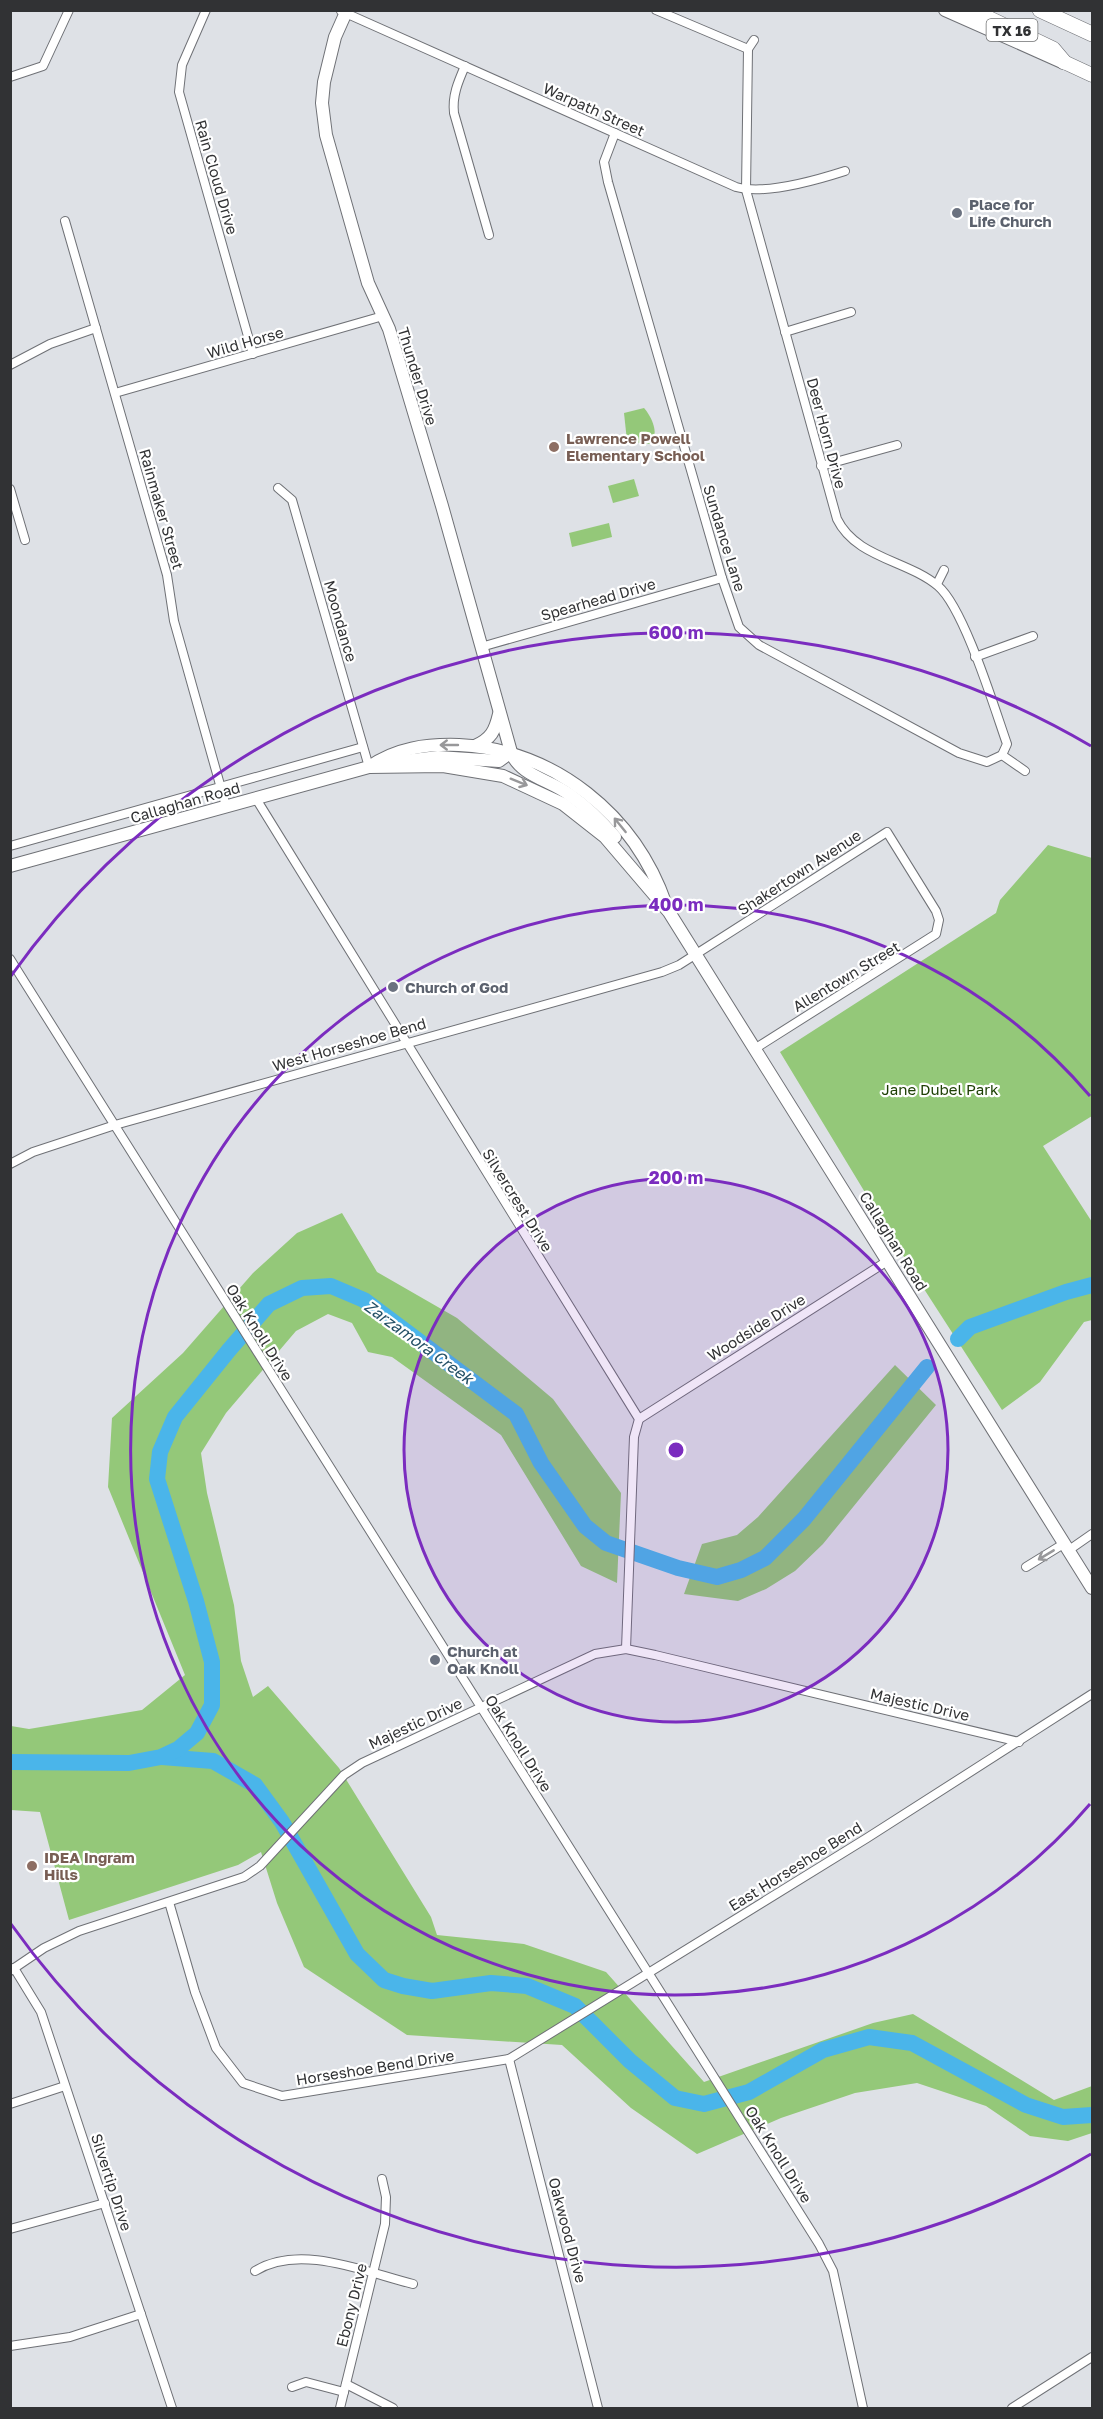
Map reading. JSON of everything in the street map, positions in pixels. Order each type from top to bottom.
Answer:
[{"type":"highway","name":"TX 16","points":[[971,10],[1053,48],[1064,62]]},
{"type":"highway","points":[[1040,10],[1092,34]]},
{"type":"main road","points":[[945,10],[1064,62]]},
{"type":"main road","name":"Thunder Drive","points":[[345,11],[328,59],[324,82],[323,119],[369,283],[383,316],[442,506],[511,752]]},
{"type":"main road","name":"TX 16","points":[[1064,62],[1092,75]]},
{"type":"main road","points":[[474,746],[487,741],[492,735],[500,713]]},
{"type":"main road","name":"Callaghan Road","points":[[374,768],[387,754],[449,745],[474,746],[511,752],[568,778],[605,807],[629,836],[659,883],[669,912]]},
{"type":"main road","points":[[374,768],[390,762],[425,757],[499,762],[511,752],[518,766],[561,788],[595,815],[634,859],[649,889]]},
{"type":"main road","name":"Callaghan Road","points":[[10,866],[255,797],[374,768],[460,768],[487,772],[526,785],[583,817],[613,846],[669,912],[889,1260],[1092,1588]]},
{"type":"street","points":[[10,77],[43,66],[69,10]]},
{"type":"street","name":"Rain Cloud Drive","points":[[206,10],[182,65],[179,92],[253,354]]},
{"type":"street","points":[[656,10],[748,49],[754,40]]},
{"type":"street","name":"Warpath Street","points":[[345,11],[746,190]]},
{"type":"street","name":"Deer Horn Drive","points":[[748,49],[746,190],[837,519],[848,537],[937,584],[957,610],[1007,744],[1002,755]]},
{"type":"street","points":[[465,66],[452,102],[489,235]]},
{"type":"street","name":"Sundance Lane","points":[[615,133],[604,162],[608,182],[722,578],[739,627],[759,645],[959,753],[987,762],[1002,755]]},
{"type":"street","points":[[746,190],[807,182],[845,171]]},
{"type":"street","name":"Rainmaker Street","points":[[65,221],[167,574],[174,621],[226,806]]},
{"type":"street","points":[[785,332],[851,312]]},
{"type":"street","name":"Wild Horse","points":[[115,393],[383,316]]},
{"type":"street","points":[[10,365],[37,349],[96,328]]},
{"type":"street","points":[[821,466],[897,445]]},
{"type":"street","name":"Moondance","points":[[278,488],[292,500],[363,747],[374,768]]},
{"type":"street","points":[[10,489],[25,540]]},
{"type":"street","points":[[937,584],[944,570]]},
{"type":"street","name":"Spearhead Drive","points":[[481,647],[722,578]]},
{"type":"street","points":[[975,657],[1033,636]]},
{"type":"street","name":"Callaghan Road","points":[[10,846],[363,747]]},
{"type":"street","points":[[1002,755],[1025,771]]},
{"type":"street","name":"Silvercrest Drive","points":[[255,797],[404,1042],[639,1419]]},
{"type":"street","name":"Shakertown Avenue","points":[[696,954],[887,832],[939,920]]},
{"type":"street","name":"Allentown Street","points":[[756,1048],[930,941],[936,934],[939,920]]},
{"type":"street","name":"West Horseshoe Bend","points":[[10,1164],[33,1152],[115,1125],[404,1042],[662,972],[696,954]]},
{"type":"street","name":"Oak Knoll Drive","points":[[10,959],[819,2244],[833,2271],[863,2409]]},
{"type":"street","name":"Woodside Drive","points":[[639,1419],[889,1260]]},
{"type":"street","points":[[626,1649],[634,1437],[639,1419]]},
{"type":"street","points":[[1026,1566],[1092,1534]]},
{"type":"street","name":"Majestic Drive","points":[[12,1970],[61,1939],[244,1877],[270,1855],[344,1775],[362,1763],[585,1657],[626,1649],[1018,1742]]},
{"type":"street","name":"East Horseshoe Bend","points":[[509,2058],[1092,1694]]},
{"type":"street","name":"Horseshoe Bend Drive","points":[[169,1902],[195,1992],[216,2048],[243,2083],[282,2096],[509,2058]]},
{"type":"street","name":"Silvertip Drive","points":[[12,1970],[41,2012],[172,2409]]},
{"type":"street","name":"Oakwood Drive","points":[[509,2058],[598,2409]]},
{"type":"street","points":[[10,2104],[65,2086]]},
{"type":"street","name":"Ebony Drive","points":[[340,2409],[386,2215],[382,2179]]},
{"type":"street","points":[[10,2229],[105,2203]]},
{"type":"street","points":[[255,2271],[276,2261],[306,2258],[413,2284]]},
{"type":"street","points":[[10,2346],[70,2337],[141,2314]]},
{"type":"street","points":[[1017,2407],[1092,2357]]},
{"type":"street","points":[[292,2387],[306,2382],[345,2388],[393,2409]]},
{"type":"green space","points":[[644,408],[654,426],[653,440],[650,444],[627,441],[624,413]]},
{"type":"green space","points":[[634,479],[639,496],[613,503],[608,486]]},
{"type":"green space","points":[[609,523],[612,537],[572,547],[569,533]]},
{"type":"green space","name":"Jane Dubel Park","points":[[1048,845],[1092,858],[1092,1116],[1043,1146],[1092,1222],[1092,1320],[1084,1322],[1040,1382],[1002,1410],[915,1275],[780,1052],[996,913],[1000,900]]},
{"type":"green space","points":[[342,1213],[377,1272],[457,1318],[553,1399],[621,1493],[617,1583],[581,1566],[501,1435],[392,1357],[368,1352],[352,1323],[328,1314],[296,1331],[226,1413],[201,1453],[207,1493],[234,1605],[241,1661],[253,1697],[268,1686],[339,1768],[431,1917],[437,1935],[524,1944],[606,1972],[704,2082],[873,2023],[913,2014],[1054,2100],[1092,2086],[1092,2133],[1068,2141],[1030,2136],[986,2106],[917,2083],[855,2093],[781,2118],[697,2154],[631,2108],[562,2045],[407,2035],[304,1967],[277,1903],[261,1852],[238,1865],[69,1920],[40,1812],[11,1810],[11,1726],[29,1729],[142,1710],[185,1675],[108,1487],[112,1418],[183,1353],[253,1273],[297,1233]]},
{"type":"green space","points":[[895,1365],[936,1405],[823,1544],[795,1571],[766,1589],[738,1601],[684,1594],[702,1544],[737,1535],[758,1517]]},
{"type":"waterway","name":"Zarzamora Creek","points":[[958,1339],[970,1327],[1066,1292],[1092,1285]]},
{"type":"waterway","name":"Zarzamora Creek","points":[[10,1762],[129,1763],[161,1757],[178,1749],[197,1733],[212,1705],[212,1662],[196,1601],[157,1479],[160,1452],[175,1417],[229,1350],[269,1304],[302,1288],[331,1286],[364,1300],[516,1414],[541,1463],[585,1526],[606,1543],[678,1568],[717,1577],[741,1570],[765,1558],[804,1519],[927,1367]]},
{"type":"waterway","points":[[162,1757],[213,1761],[255,1785],[282,1822],[357,1954],[384,1980],[432,1991],[491,1983],[527,1986],[575,2006],[630,2061],[675,2098],[704,2104],[749,2092],[823,2050],[869,2037],[912,2043],[1026,2105],[1063,2117],[1092,2115]]},
{"type":"place","name":"Place for Life Church","points":[[957,213]]},
{"type":"place","name":"Lawrence Powell Elementary School","points":[[554,447]]},
{"type":"place","name":"Church of God","points":[[393,987]]},
{"type":"place","name":"Church at Oak Knoll","points":[[435,1660]]},
{"type":"place","name":"IDEA Ingram Hills","points":[[32,1866]]}]
